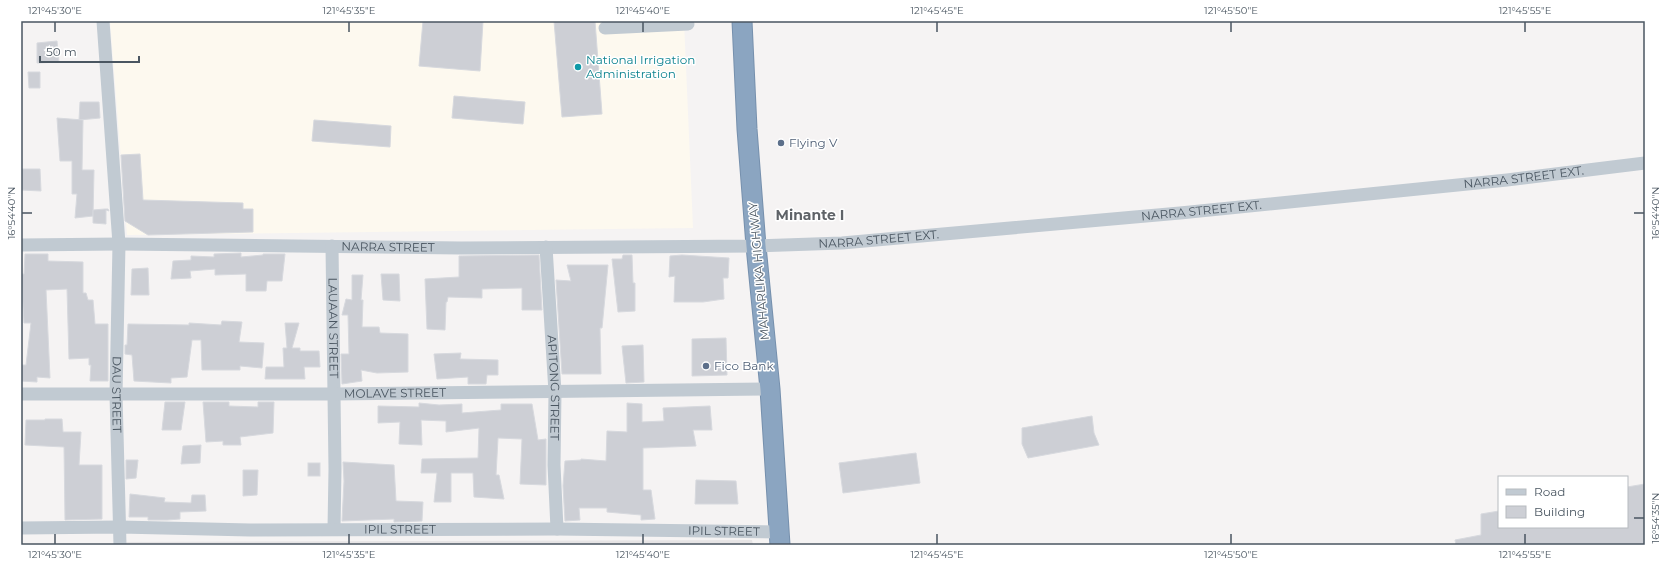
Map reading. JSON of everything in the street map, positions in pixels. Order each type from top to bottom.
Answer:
[{"type":"highway","name":"MAHARLIKA HIGHWAY","points":[[742,21],[747,121],[756,246],[770,389],[779,538]]},
{"type":"street","name":"DAU STREET","points":[[103,21],[119,244],[116,395],[120,545]]},
{"type":"street","points":[[605,28],[688,24]]},
{"type":"street","name":"NARRA STREET EXT.","points":[[756,246],[842,243],[1180,213],[1507,180],[1645,163]]},
{"type":"street","name":"NARRA STREET","points":[[21,244],[461,248],[756,246]]},
{"type":"street","name":"LAUAAN STREET","points":[[332,246],[335,469],[334,529]]},
{"type":"street","name":"APITONG STREET","points":[[546,248],[555,392],[554,465],[556,529]]},
{"type":"street","name":"MOLAVE STREET","points":[[21,394],[333,394],[770,389]]},
{"type":"street","name":"IPIL STREET","points":[[21,528],[120,527],[250,530],[556,529],[779,538]]},
{"type":"shaded area","points":[[110,21],[684,21],[693,228],[127,235]]},
{"type":"shaded area","points":[[752,540],[753,545],[122,545],[122,542]]},
{"type":"building","points":[[423,21],[483,21],[480,71],[419,66]]},
{"type":"building","name":"National Irrigation Administration","points":[[554,21],[595,21],[602,114],[562,117]]},
{"type":"building","points":[[57,41],[59,62],[37,63],[37,43]]},
{"type":"building","points":[[28,72],[40,72],[40,88],[29,88]]},
{"type":"building","points":[[454,96],[525,102],[523,124],[452,118]]},
{"type":"building","points":[[80,102],[99,102],[100,118],[79,120]]},
{"type":"building","points":[[57,118],[83,120],[82,170],[94,170],[93,216],[75,218],[77,194],[72,194],[72,161],[60,161]]},
{"type":"building","points":[[314,120],[391,126],[390,147],[312,141]]},
{"type":"building","points":[[140,154],[143,200],[243,203],[243,209],[253,209],[253,232],[148,235],[125,221],[121,155]]},
{"type":"building","points":[[21,169],[40,169],[41,191],[21,190]]},
{"type":"building","points":[[108,209],[109,211],[106,210],[106,224],[93,223],[93,210]]},
{"type":"building","points":[[241,253],[241,257],[263,254],[285,254],[282,281],[267,281],[266,291],[246,291],[246,274],[215,275],[215,269],[190,271],[191,278],[171,279],[173,261],[191,260],[191,256],[214,257],[214,254]]},
{"type":"building","points":[[25,254],[48,254],[48,261],[83,262],[83,293],[86,293],[88,300],[93,300],[95,324],[108,324],[108,381],[90,381],[91,365],[89,365],[89,358],[69,359],[67,289],[46,290],[50,378],[37,377],[37,382],[21,381],[21,365],[26,365],[31,323],[24,323],[21,274],[24,274]]},
{"type":"building","points":[[539,255],[542,310],[522,310],[522,288],[482,289],[482,298],[448,297],[446,302],[445,330],[427,329],[425,279],[459,277],[459,256]]},
{"type":"building","points":[[623,255],[632,255],[633,283],[635,283],[635,311],[618,312],[612,259],[622,259]]},
{"type":"building","points":[[682,255],[729,258],[728,278],[723,278],[724,299],[703,302],[674,302],[675,276],[669,277],[670,256]]},
{"type":"building","points":[[567,265],[608,265],[602,328],[600,328],[601,374],[562,374],[556,280],[571,281]]},
{"type":"building","points":[[148,268],[149,295],[131,295],[132,269]]},
{"type":"building","points":[[381,274],[399,274],[400,301],[383,300]]},
{"type":"building","points":[[352,275],[363,275],[361,300],[363,300],[362,327],[379,327],[380,333],[408,334],[408,372],[377,373],[361,370],[362,381],[342,384],[341,354],[349,354],[348,315],[342,315],[346,299],[352,300]]},
{"type":"building","points":[[222,321],[242,322],[239,342],[264,343],[262,368],[240,366],[240,370],[202,370],[201,340],[192,340],[187,377],[171,378],[171,383],[134,381],[132,355],[125,354],[128,324],[189,325],[189,323],[221,325]]},
{"type":"building","points":[[285,323],[299,323],[292,348],[300,348],[300,351],[319,351],[320,367],[304,367],[305,379],[265,379],[266,367],[284,367],[283,348],[287,348]]},
{"type":"building","points":[[726,338],[727,375],[692,376],[692,339]]},
{"type":"building","points":[[643,345],[644,382],[626,383],[622,346]]},
{"type":"building","points":[[461,353],[460,359],[498,360],[498,375],[487,375],[486,384],[468,384],[468,377],[437,379],[434,354]]},
{"type":"building","points":[[165,402],[185,402],[181,430],[162,430]]},
{"type":"building","points":[[203,402],[229,402],[229,406],[258,407],[258,402],[274,402],[273,433],[240,437],[241,445],[223,445],[223,441],[206,442]]},
{"type":"building","points":[[419,403],[439,405],[462,404],[462,413],[501,410],[501,404],[532,404],[538,440],[546,439],[546,485],[520,484],[522,439],[498,438],[496,475],[499,475],[504,499],[474,497],[473,473],[451,473],[451,502],[434,502],[437,473],[421,473],[422,459],[478,458],[479,428],[446,432],[446,421],[421,420],[422,445],[399,444],[400,422],[378,423],[378,406],[419,407]]},
{"type":"building","points":[[627,403],[642,404],[642,422],[664,421],[663,408],[710,406],[712,430],[693,430],[696,446],[643,448],[643,490],[651,490],[655,519],[641,520],[641,515],[607,512],[607,508],[579,508],[580,520],[565,521],[563,486],[565,461],[581,459],[606,461],[607,431],[627,432]]},
{"type":"building","points":[[1092,416],[1094,433],[1099,445],[1028,458],[1022,444],[1022,428]]},
{"type":"building","points":[[62,419],[63,432],[81,432],[79,465],[102,465],[102,519],[65,520],[64,447],[25,445],[26,420]]},
{"type":"building","points":[[201,445],[200,463],[181,464],[183,446]]},
{"type":"building","points":[[916,453],[920,483],[843,493],[839,463]]},
{"type":"building","points":[[126,460],[138,460],[136,478],[126,479]]},
{"type":"building","points":[[343,462],[394,465],[396,501],[423,502],[422,521],[394,522],[394,519],[342,521],[344,481]]},
{"type":"building","points":[[308,463],[320,463],[320,476],[308,476]]},
{"type":"building","points":[[243,470],[258,470],[257,495],[243,496]]},
{"type":"building","points":[[696,480],[736,481],[738,504],[695,504]]},
{"type":"building","points":[[1645,484],[1645,545],[1456,545],[1455,540],[1481,535],[1481,514],[1498,511],[1498,528],[1628,528],[1628,487]]},
{"type":"building","points":[[130,494],[165,498],[164,502],[191,503],[192,495],[205,495],[206,511],[180,512],[180,519],[148,520],[148,517],[129,517]]},
{"type":"place","name":"National Irrigation Administration","points":[[578,67]]},
{"type":"place","name":"Flying V","points":[[781,143]]},
{"type":"place","name":"Fico Bank","points":[[706,366]]},
{"type":"district","name":"Minante I","points":[[810,215]]}]
